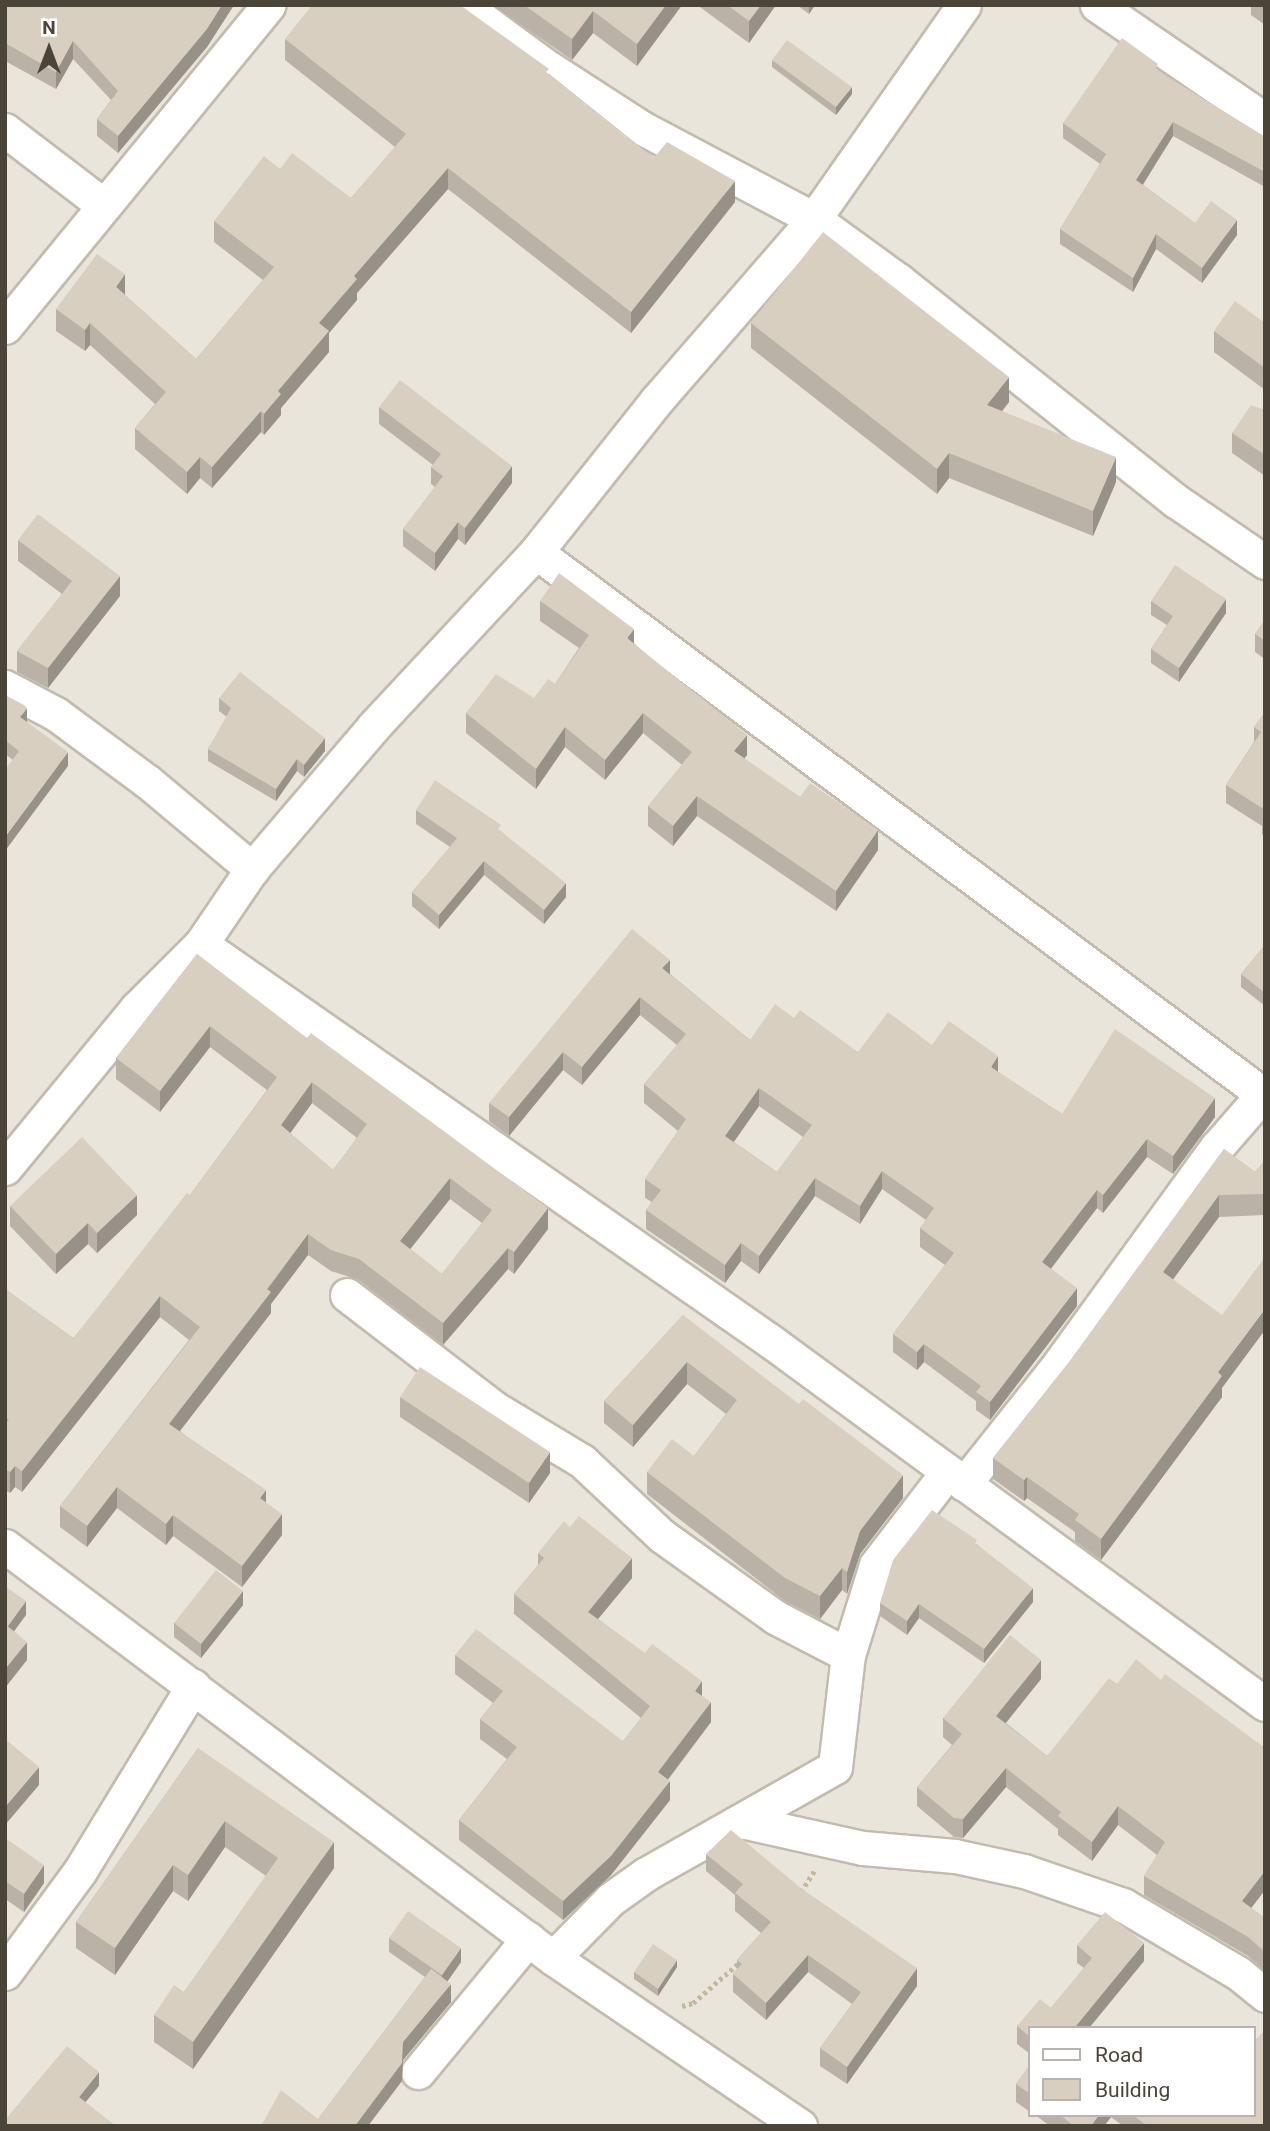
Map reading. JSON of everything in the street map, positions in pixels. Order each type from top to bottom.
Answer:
[{"type":"street","points":[[5,327],[269,5]]},
{"type":"street","points":[[463,5],[543,64],[642,128],[814,219],[898,280],[1176,501],[1265,562]]},
{"type":"street","points":[[5,1168],[136,1009],[201,944],[252,869],[374,726],[536,551],[656,401],[814,219],[964,5]]},
{"type":"street","points":[[1097,5],[1265,120]]},
{"type":"street","points":[[5,131],[103,205]]},
{"type":"street","points":[[418,2072],[541,1948],[620,1892],[835,1767],[848,1655],[876,1565],[1054,1371],[1217,1147],[1264,1095],[536,551]]},
{"type":"street","points":[[5,687],[66,722],[252,869]]},
{"type":"street","points":[[201,944],[773,1343],[1265,1704]]},
{"type":"street","points":[[347,1295],[494,1409],[582,1461],[662,1536],[775,1616],[848,1655]]},
{"type":"street","points":[[5,1546],[541,1948],[800,2126]]},
{"type":"street","points":[[5,1973],[80,1871],[193,1686]]},
{"type":"street","points":[[741,1821],[833,1843],[955,1856],[1024,1871],[1124,1905],[1238,1973],[1265,1995]]},
{"type":"path","points":[[798,1896],[833,1843]]},
{"type":"path","points":[[642,2018],[693,2003],[745,1958]]},
{"type":"shaded area","points":[[5,5],[1265,5],[1265,2126],[5,2126]]},
{"type":"building","points":[[5,5],[222,5],[207,29],[118,136],[97,119],[118,91],[73,41],[56,72],[5,43]]},
{"type":"building","points":[[312,5],[460,5],[549,69],[546,72],[654,158],[667,142],[735,181],[631,312],[448,168],[354,276],[357,279],[319,323],[329,331],[278,391],[281,394],[264,414],[261,411],[212,467],[200,457],[187,472],[135,428],[166,392],[90,323],[85,330],[56,309],[97,254],[125,274],[116,287],[196,359],[274,267],[214,221],[264,156],[280,169],[292,153],[351,198],[406,134],[285,39]]},
{"type":"building","points":[[524,5],[666,5],[637,44],[593,11],[572,39]]},
{"type":"building","points":[[727,5],[761,5],[749,21]]},
{"type":"building","points":[[1122,38],[1158,64],[1155,69],[1265,137],[1265,172],[1173,122],[1136,180],[1195,223],[1211,201],[1237,220],[1202,268],[1156,234],[1133,278],[1060,229],[1106,154],[1063,123]]},
{"type":"building","points":[[787,40],[852,87],[836,107],[772,60]]},
{"type":"building","points":[[823,232],[1009,377],[987,405],[1116,457],[1093,511],[949,453],[937,469],[751,323]]},
{"type":"building","points":[[1235,301],[1265,323],[1265,368],[1214,331]]},
{"type":"building","points":[[400,380],[512,466],[465,528],[458,522],[435,553],[403,529],[443,476],[431,467],[441,454],[379,407]]},
{"type":"building","points":[[1251,405],[1265,410],[1265,455],[1232,433]]},
{"type":"building","points":[[38,514],[120,576],[48,668],[17,651],[72,581],[18,540]]},
{"type":"building","points":[[1175,565],[1226,599],[1179,668],[1151,649],[1173,616],[1151,601]]},
{"type":"building","points":[[559,573],[634,629],[627,638],[747,735],[734,751],[800,797],[810,783],[878,830],[836,891],[697,796],[673,826],[648,806],[692,752],[643,713],[605,760],[565,727],[536,769],[466,713],[496,674],[534,698],[548,679],[555,684],[589,635],[540,601]]},
{"type":"building","points":[[1265,620],[1265,641],[1255,634]]},
{"type":"building","points":[[240,672],[325,738],[304,765],[297,759],[276,789],[208,749],[231,708],[219,698]]},
{"type":"building","points":[[5,695],[27,708],[20,717],[68,752],[5,837],[5,770],[19,751],[5,740]]},
{"type":"building","points":[[1265,712],[1265,810],[1226,785],[1261,732],[1254,727]]},
{"type":"building","points":[[435,780],[501,825],[498,829],[566,883],[544,910],[484,861],[439,915],[412,892],[457,838],[416,810]]},
{"type":"building","points":[[632,929],[670,960],[662,968],[750,1040],[775,1004],[794,1018],[800,1010],[858,1052],[888,1012],[932,1045],[949,1021],[998,1056],[991,1067],[1062,1114],[1115,1029],[1215,1098],[1173,1156],[1147,1139],[1103,1195],[1097,1190],[1042,1262],[1077,1288],[990,1402],[976,1392],[981,1386],[924,1344],[917,1352],[893,1334],[954,1253],[920,1228],[934,1208],[882,1171],[860,1206],[815,1178],[759,1256],[741,1243],[725,1265],[646,1210],[661,1190],[645,1179],[686,1119],[644,1084],[686,1034],[640,997],[582,1067],[563,1052],[509,1117],[489,1103]],"holes":[[[759,1088],[812,1125],[777,1172],[725,1136]]]},
{"type":"building","points":[[1265,945],[1265,993],[1241,974]]},
{"type":"building","points":[[197,954],[307,1038],[311,1033],[548,1208],[514,1252],[508,1248],[443,1323],[359,1259],[331,1250],[308,1234],[267,1289],[271,1292],[169,1424],[266,1490],[260,1498],[282,1514],[242,1566],[173,1515],[166,1524],[117,1487],[87,1526],[60,1506],[200,1327],[160,1296],[22,1471],[15,1466],[10,1472],[5,1469],[5,1424],[9,1420],[5,1417],[5,1289],[73,1338],[187,1193],[190,1195],[277,1077],[210,1026],[160,1091],[116,1058]],"holes":[[[312,1082],[367,1124],[333,1170],[281,1125]],[[450,1178],[492,1210],[442,1274],[400,1241]]]},
{"type":"building","points":[[82,1137],[137,1195],[97,1233],[88,1223],[56,1254],[10,1206]]},
{"type":"building","points":[[1224,1149],[1255,1172],[1265,1160],[1265,1194],[1219,1195],[1163,1272],[1222,1315],[1265,1257],[1265,1309],[1218,1372],[1222,1376],[1101,1539],[1075,1520],[1079,1514],[1027,1477],[1024,1480],[993,1458],[1070,1361]]},
{"type":"building","points":[[683,1315],[799,1404],[803,1399],[903,1475],[860,1531],[847,1572],[842,1568],[820,1596],[785,1578],[647,1472],[672,1439],[694,1456],[737,1400],[687,1362],[633,1425],[604,1401]]},
{"type":"building","points":[[420,1367],[550,1452],[529,1483],[400,1397]]},
{"type":"building","points":[[932,1510],[977,1540],[975,1543],[1033,1588],[984,1649],[919,1604],[907,1621],[880,1603],[893,1560]]},
{"type":"building","points":[[579,1516],[632,1558],[588,1612],[645,1653],[652,1644],[702,1681],[695,1691],[711,1702],[658,1772],[670,1781],[611,1856],[563,1901],[459,1820],[517,1747],[480,1719],[503,1691],[455,1655],[476,1629],[623,1741],[650,1706],[514,1594],[544,1558],[538,1553],[564,1521],[570,1527]]},
{"type":"building","points":[[216,1570],[243,1591],[201,1644],[174,1623]]},
{"type":"building","points":[[5,1586],[26,1601],[8,1626],[5,1624]]},
{"type":"building","points":[[5,1624],[27,1642],[5,1669]]},
{"type":"building","points":[[1010,1635],[1041,1660],[996,1716],[1047,1756],[1109,1678],[1117,1684],[1136,1659],[1161,1680],[1165,1674],[1265,1748],[1265,1871],[1242,1901],[1265,1918],[1265,1952],[1248,1937],[1144,1876],[1165,1842],[1118,1806],[1092,1842],[1058,1816],[1061,1812],[1006,1768],[963,1819],[954,1818],[917,1787],[962,1734],[943,1718]]},
{"type":"building","points":[[5,1739],[39,1767],[5,1807]]},
{"type":"building","points":[[198,1748],[334,1842],[193,2042],[154,2015],[174,1985],[184,1992],[278,1858],[225,1821],[188,1875],[173,1865],[115,1948],[76,1922]]},
{"type":"building","points":[[731,1830],[802,1889],[917,1968],[847,2067],[820,2048],[861,1992],[808,1955],[766,2003],[733,1974],[742,1964],[737,1960],[771,1922],[735,1893],[743,1884],[706,1854]]},
{"type":"building","points":[[5,1838],[44,1865],[24,1894],[5,1881]]},
{"type":"building","points":[[408,1911],[461,1948],[442,1975],[389,1938]]},
{"type":"building","points":[[1105,1912],[1144,1943],[1076,2026],[1028,2026],[1028,2035],[1017,2026],[1040,1999],[1051,2008],[1092,1958],[1077,1945]]},
{"type":"building","points":[[653,1944],[677,1960],[658,1989],[634,1972]]},
{"type":"building","points":[[431,1969],[451,1984],[403,2042],[402,2063],[355,2126],[261,2126],[281,2090],[318,2119]]},
{"type":"building","points":[[1265,2030],[1265,2126],[1147,2126],[1136,2117],[1256,2117],[1256,2039]]},
{"type":"building","points":[[67,2046],[99,2072],[79,2097],[116,2126],[10,2126],[5,2120]]},
{"type":"building","points":[[1028,2068],[1028,2093],[1016,2084]]},
{"type":"building","points":[[1063,2117],[1098,2117],[1091,2126],[1074,2126]]}]
